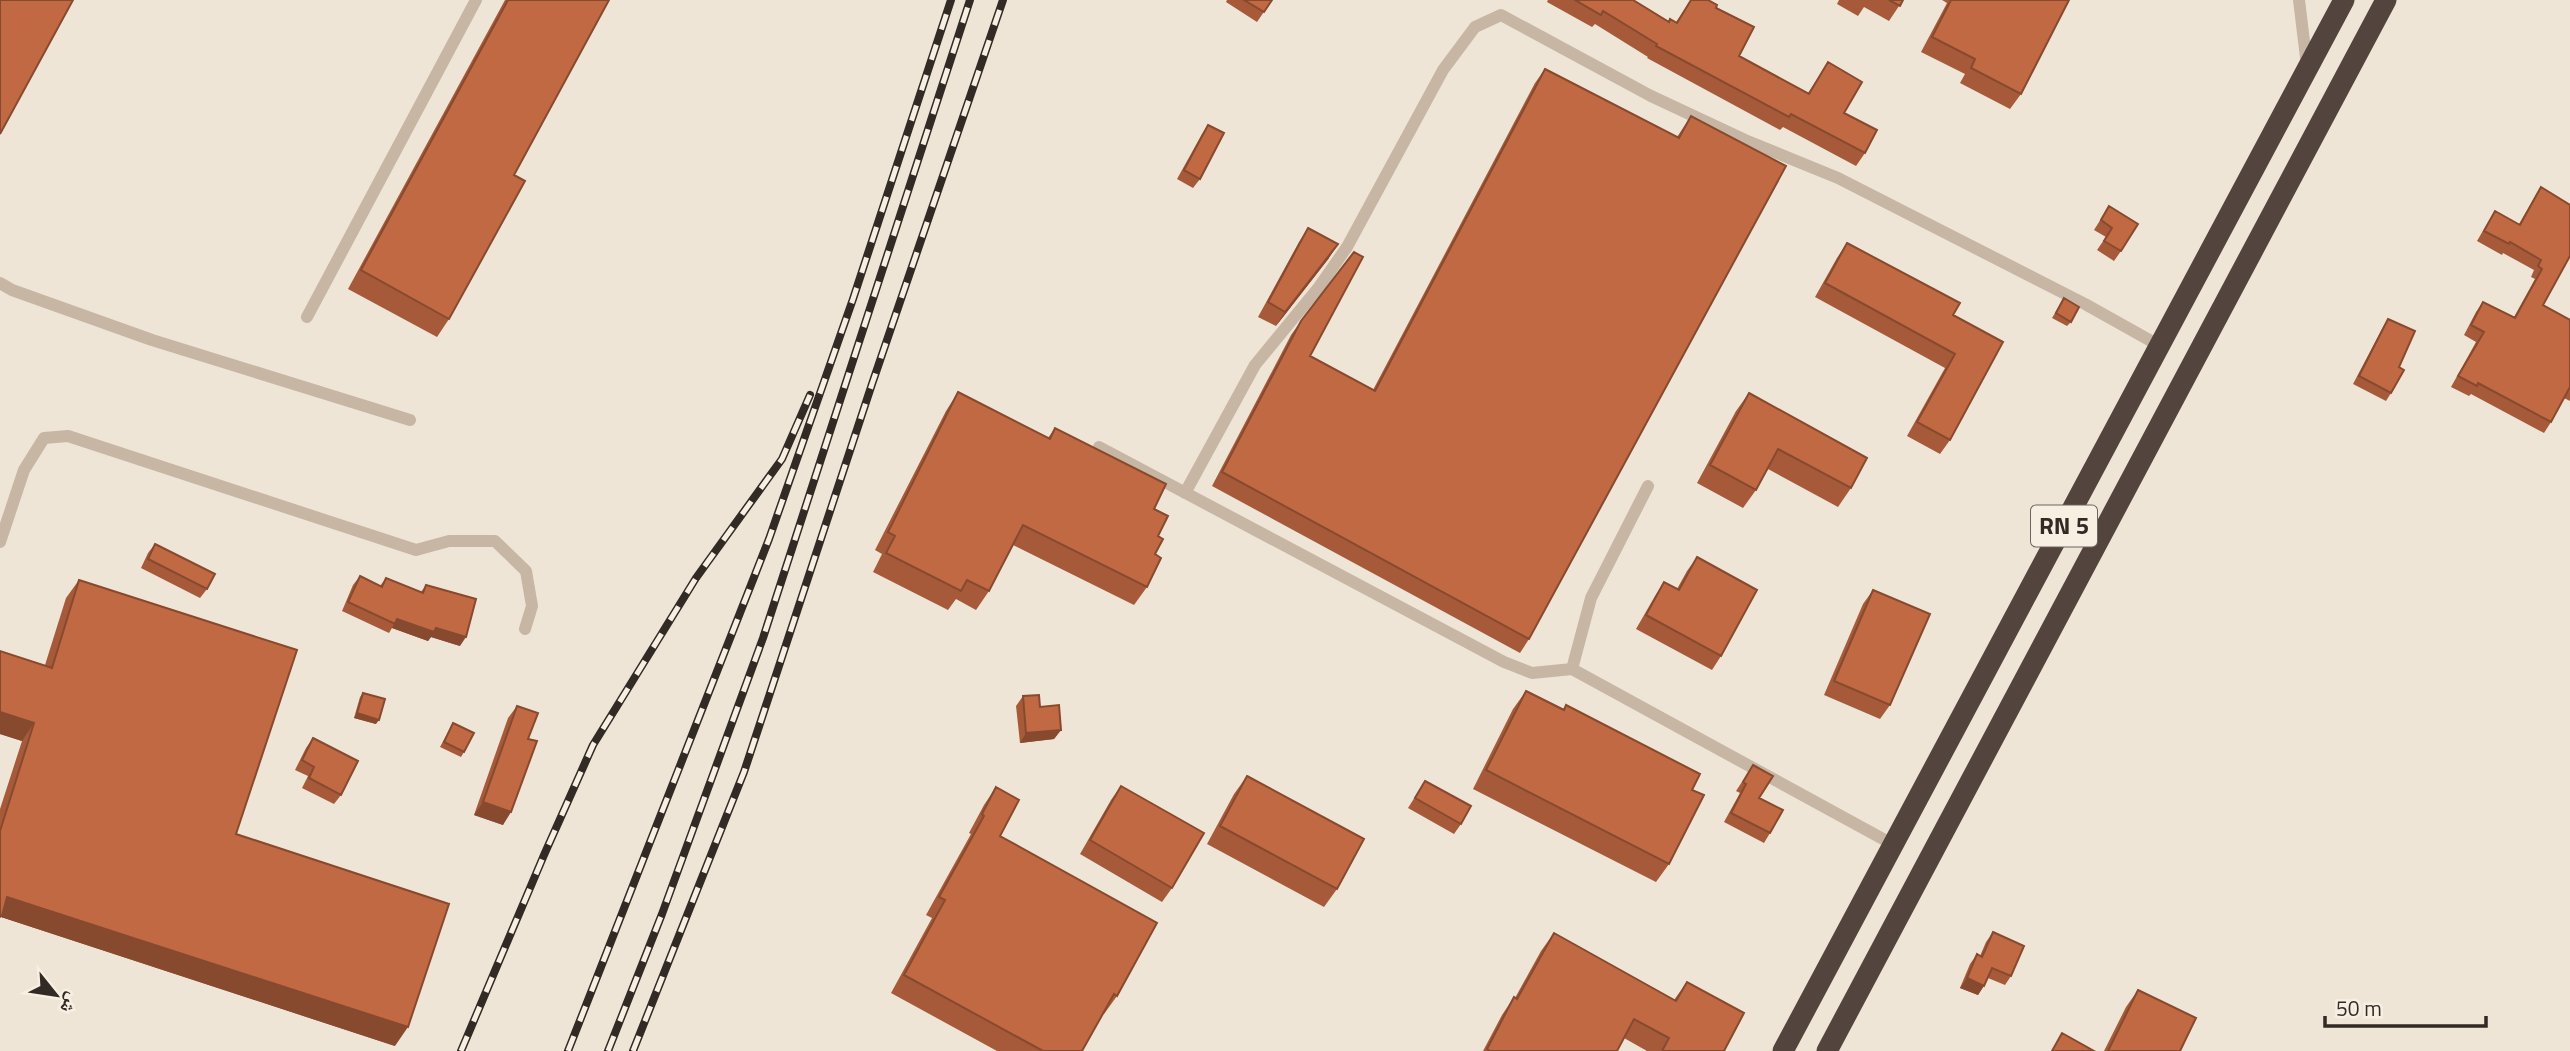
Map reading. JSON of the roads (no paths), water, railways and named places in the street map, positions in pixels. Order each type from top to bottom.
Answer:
[{"type":"highway","name":"RN 5","points":[[1783,1051],[2344,0]]},
{"type":"highway","name":"RN 5","points":[[1827,1051],[2386,0]]},
{"type":"lane","points":[[307,317],[476,0]]},
{"type":"lane","points":[[2299,0],[2308,69]]},
{"type":"lane","points":[[1185,492],[1255,365],[1319,288],[1347,247],[1443,70],[1475,27],[1501,15],[1651,96],[1838,178],[2085,304],[2160,346]]},
{"type":"lane","points":[[0,283],[12,290],[152,340],[410,420]]},
{"type":"lane","points":[[0,542],[24,470],[44,439],[68,436],[416,550],[449,541],[495,541],[526,571],[532,606],[525,629]]},
{"type":"lane","points":[[1099,447],[1504,662],[1532,673],[1572,669],[1895,845]]},
{"type":"lane","points":[[1572,669],[1591,598],[1648,486]]},
{"type":"railway","points":[[568,1051],[769,539],[853,299],[951,0]]},
{"type":"railway","points":[[608,1051],[662,914],[763,638],[970,0]]},
{"type":"railway","points":[[633,1051],[744,772],[1003,0]]},
{"type":"railway","points":[[461,1051],[593,745],[696,578],[782,459],[810,395]]}]
